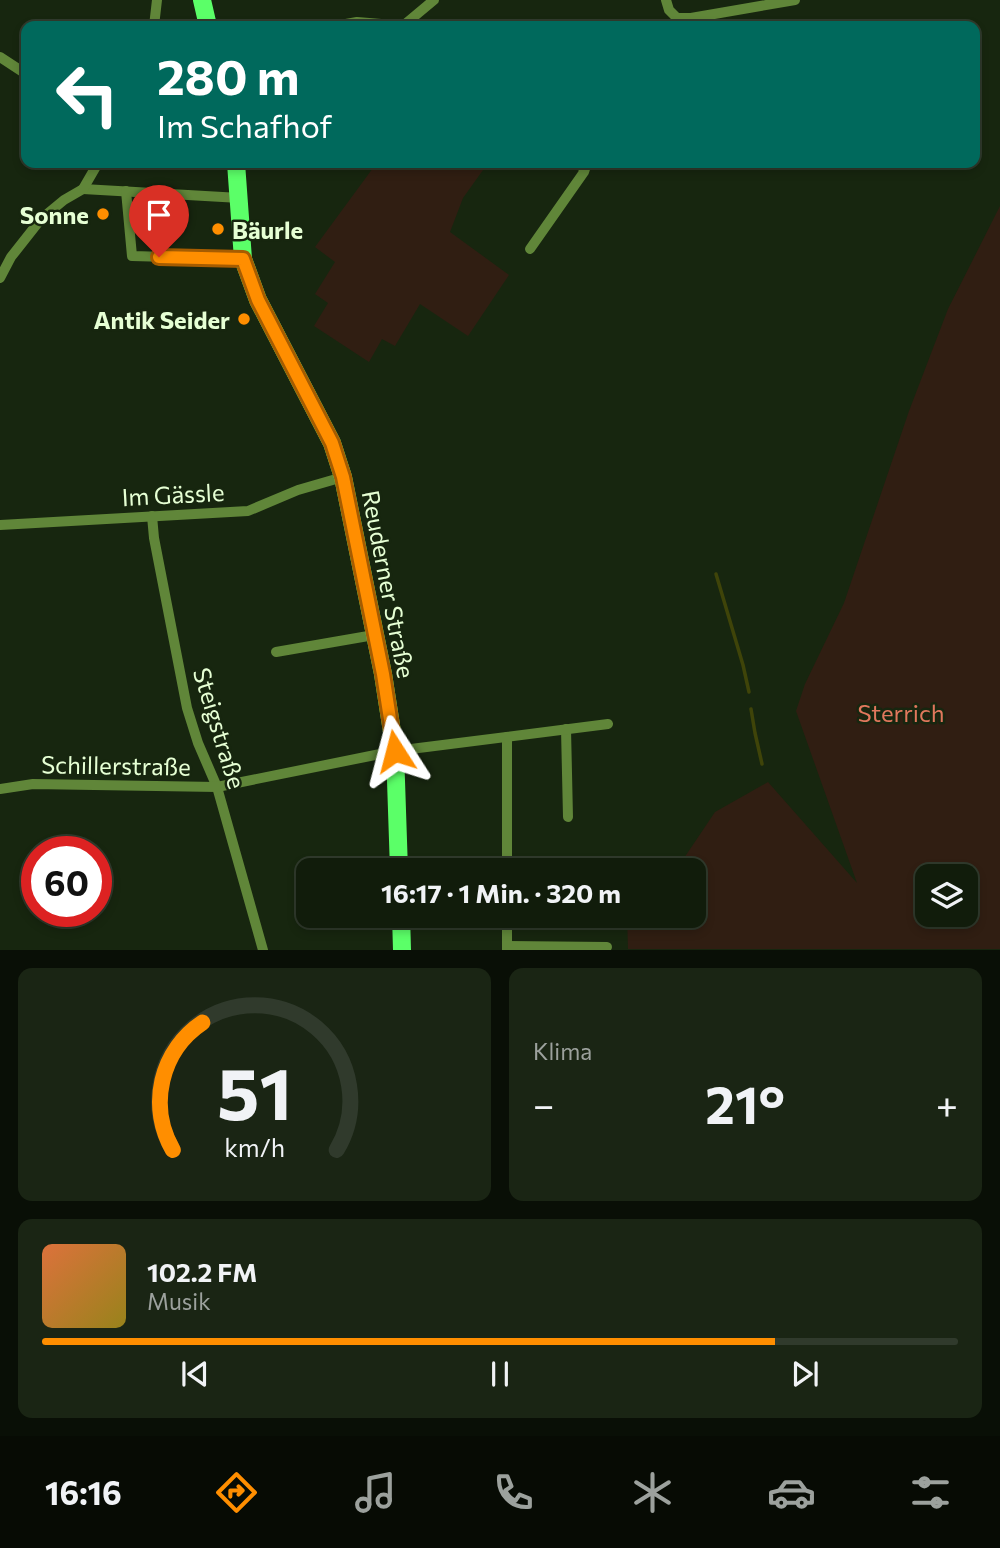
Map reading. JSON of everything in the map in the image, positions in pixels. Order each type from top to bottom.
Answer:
[{"type":"main road","points":[[202,0],[207,21]]},
{"type":"main road","name":"Reuderner Straße","points":[[237,168],[243,259],[258,300],[332,443],[343,477],[383,674],[395,751],[399,858]]},
{"type":"main road","points":[[401,928],[402,950]]},
{"type":"street","points":[[155,21],[157,0]]},
{"type":"street","points":[[410,21],[434,0]]},
{"type":"street","points":[[666,0],[669,10],[677,18],[684,18],[795,0]]},
{"type":"street","points":[[0,57],[21,71]]},
{"type":"street","points":[[0,278],[11,257],[41,219],[83,189],[96,168]]},
{"type":"street","points":[[530,249],[584,173],[584,168]]},
{"type":"street","points":[[83,189],[240,198]]},
{"type":"street","points":[[126,191],[131,256],[243,259]]},
{"type":"street","name":"Im Gässle","points":[[0,525],[248,511],[298,490],[343,477]]},
{"type":"street","name":"Steigstraße","points":[[152,516],[153,538],[187,708],[198,743],[217,787],[264,950]]},
{"type":"street","points":[[276,652],[374,635]]},
{"type":"street","name":"Schillerstraße","points":[[0,789],[33,784],[217,787],[395,751],[608,724]]},
{"type":"street","points":[[566,729],[568,817]]},
{"type":"street","points":[[507,737],[507,858]]},
{"type":"street","points":[[507,928],[507,948],[607,947]]},
{"type":"green space","points":[[373,168],[484,168],[463,198],[450,232],[509,275],[468,336],[420,304],[395,346],[382,339],[369,362],[314,326],[328,303],[315,294],[335,262],[315,247]]},
{"type":"green space","name":"Sterrich","points":[[1000,206],[1000,949],[628,949],[627,928],[706,928],[706,858],[684,858],[715,812],[768,782],[857,883],[796,711],[805,684],[844,603],[909,411],[948,309]]},
{"type":"waterway","points":[[716,574],[749,692]]},
{"type":"waterway","points":[[751,709],[762,764]]},
{"type":"place","name":"Sonne","points":[[103,214]]},
{"type":"place","name":"Bäurle","points":[[218,229]]},
{"type":"place","name":"Antik Seider","points":[[244,319]]},
{"type":"route","points":[[159,257],[243,259],[258,300],[332,443],[343,477],[383,674],[395,751]]}]
